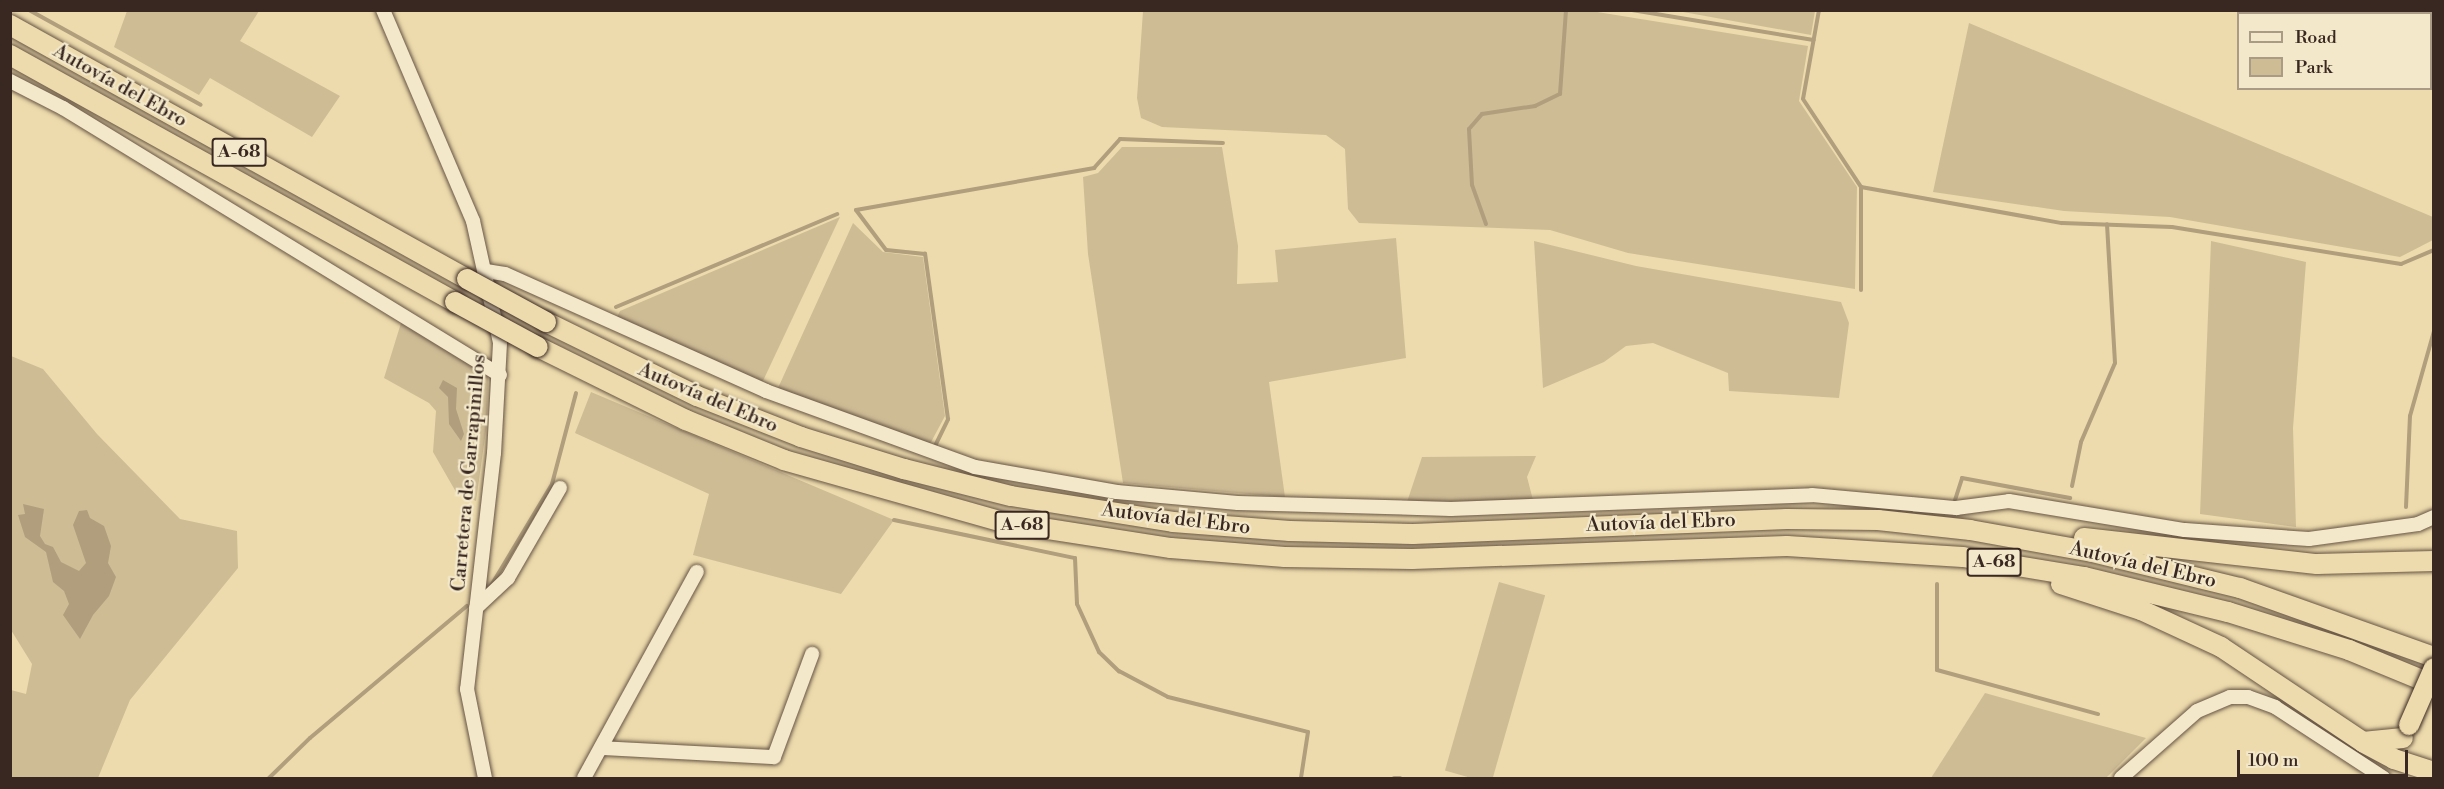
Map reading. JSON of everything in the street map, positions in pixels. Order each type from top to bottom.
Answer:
[{"type":"highway","name":"Autovía del Ebro","points":[[10,25],[546,322],[697,396],[801,437],[904,469],[1011,496],[1173,522],[1290,531],[1413,534],[1787,519],[1878,520],[1971,530],[2092,552],[2229,585],[2365,630],[2433,657]]},
{"type":"highway","name":"Autovía del Ebro","points":[[10,55],[538,347],[686,420],[784,460],[1004,522],[1171,548],[1286,557],[1412,560],[1787,546],[1939,555],[2084,577],[2228,612],[2349,650],[2433,685]]},
{"type":"highway","points":[[1971,530],[1994,527],[2264,560],[2317,564],[2429,564]]},
{"type":"highway","points":[[1939,555],[2102,596],[2176,624],[2221,647],[2363,742],[2394,759],[2431,771]]},
{"type":"highway","points":[[2394,759],[2433,668]]},
{"type":"highway","points":[[2363,742],[2406,731]]},
{"type":"highway","points":[[2406,731],[2431,771]]},
{"type":"street","name":"Carretera de Garrapinillos","points":[[383,10],[473,221],[486,271],[500,343],[500,375],[467,688],[485,778]]},
{"type":"street","points":[[10,81],[63,108],[500,375]]},
{"type":"street","points":[[486,271],[505,274],[766,391],[975,467],[1117,492],[1238,503],[1451,509],[1812,495],[1956,508],[2009,501],[2185,530],[2309,539],[2418,524],[2433,517]]},
{"type":"street","points":[[476,608],[508,578],[560,488]]},
{"type":"street","points":[[584,778],[697,572]]},
{"type":"street","points":[[601,748],[774,758],[812,654]]},
{"type":"street","points":[[2121,778],[2197,711],[2230,697],[2248,697],[2275,706],[2385,778],[2394,759]]},
{"type":"green space","points":[[1672,10],[1815,10],[1815,11],[1811,35]]},
{"type":"green space","points":[[127,11],[259,11],[240,41],[340,96],[312,137],[210,78],[199,95],[114,47]]},
{"type":"green space","points":[[1143,11],[1591,11],[1808,46],[1799,101],[1857,187],[1855,289],[1628,253],[1550,230],[1359,223],[1348,209],[1345,149],[1326,135],[1162,127],[1141,118],[1137,98]]},
{"type":"green space","points":[[1969,23],[2433,217],[2433,240],[2400,257],[2170,217],[2064,211],[1933,192]]},
{"type":"green space","points":[[1122,147],[1222,147],[1238,246],[1237,284],[1278,282],[1275,250],[1396,238],[1406,358],[1269,382],[1285,497],[1123,483],[1088,254],[1083,177],[1098,173]]},
{"type":"green space","points":[[840,217],[762,383],[616,319],[620,311]]},
{"type":"green space","points":[[853,223],[883,252],[923,257],[945,416],[930,444],[778,388]]},
{"type":"green space","points":[[1534,241],[1636,266],[1841,302],[1849,323],[1839,398],[1729,391],[1728,373],[1653,343],[1626,346],[1604,362],[1543,388]]},
{"type":"green space","points":[[2211,241],[2306,262],[2293,428],[2296,527],[2200,514]]},
{"type":"green space","points":[[401,323],[488,376],[487,423],[476,501],[456,492],[433,452],[436,411],[429,403],[384,378]]},
{"type":"green space","points":[[11,356],[43,369],[97,434],[180,519],[237,531],[238,568],[130,700],[98,778],[11,778],[11,690],[26,694],[32,664],[11,630]]},
{"type":"green space","points":[[591,392],[894,520],[841,594],[693,555],[709,494],[575,433]]},
{"type":"green space","points":[[1536,456],[1527,477],[1533,500],[1407,502],[1422,457]]},
{"type":"green space","points":[[1499,582],[1545,595],[1493,778],[1471,778],[1445,770]]},
{"type":"green space","points":[[1985,693],[2146,738],[2106,778],[1931,778]]},
{"type":"shaded area","points":[[443,380],[457,388],[456,409],[464,434],[461,441],[449,424],[448,397],[439,388]]},
{"type":"shaded area","points":[[23,504],[44,509],[40,536],[45,544],[53,547],[61,562],[79,571],[86,563],[73,525],[79,511],[87,510],[90,518],[104,526],[111,546],[108,563],[116,577],[109,596],[93,615],[80,639],[63,615],[69,604],[64,591],[53,582],[46,552],[25,537],[18,515],[25,514]]},
{"type":"waterway","points":[[29,10],[201,105]]},
{"type":"waterway","points":[[1486,224],[1472,185],[1469,129],[1482,114],[1535,106],[1560,94],[1566,10]]},
{"type":"waterway","points":[[1632,10],[1814,40]]},
{"type":"waterway","points":[[1819,10],[1803,99],[1861,187],[2062,223],[2172,227],[2401,264],[2434,250]]},
{"type":"waterway","points":[[935,446],[948,419],[925,254],[886,250],[856,210],[1094,168],[1120,139],[1223,143]]},
{"type":"waterway","points":[[1861,187],[1861,290]]},
{"type":"waterway","points":[[616,307],[837,214]]},
{"type":"waterway","points":[[2072,486],[2081,442],[2115,363],[2107,224]]},
{"type":"waterway","points":[[2406,507],[2410,416],[2434,331]]},
{"type":"waterway","points":[[489,589],[552,484],[576,393]]},
{"type":"waterway","points":[[1955,500],[1962,478],[2070,498]]},
{"type":"waterway","points":[[894,520],[1075,558],[1077,604],[1099,652],[1119,671],[1168,697],[1308,732],[1301,778]]},
{"type":"waterway","points":[[1937,584],[1937,670],[2098,714]]},
{"type":"waterway","points":[[269,778],[310,738],[467,606]]},
{"type":"waterway","points":[[1394,778],[1400,778]]}]
